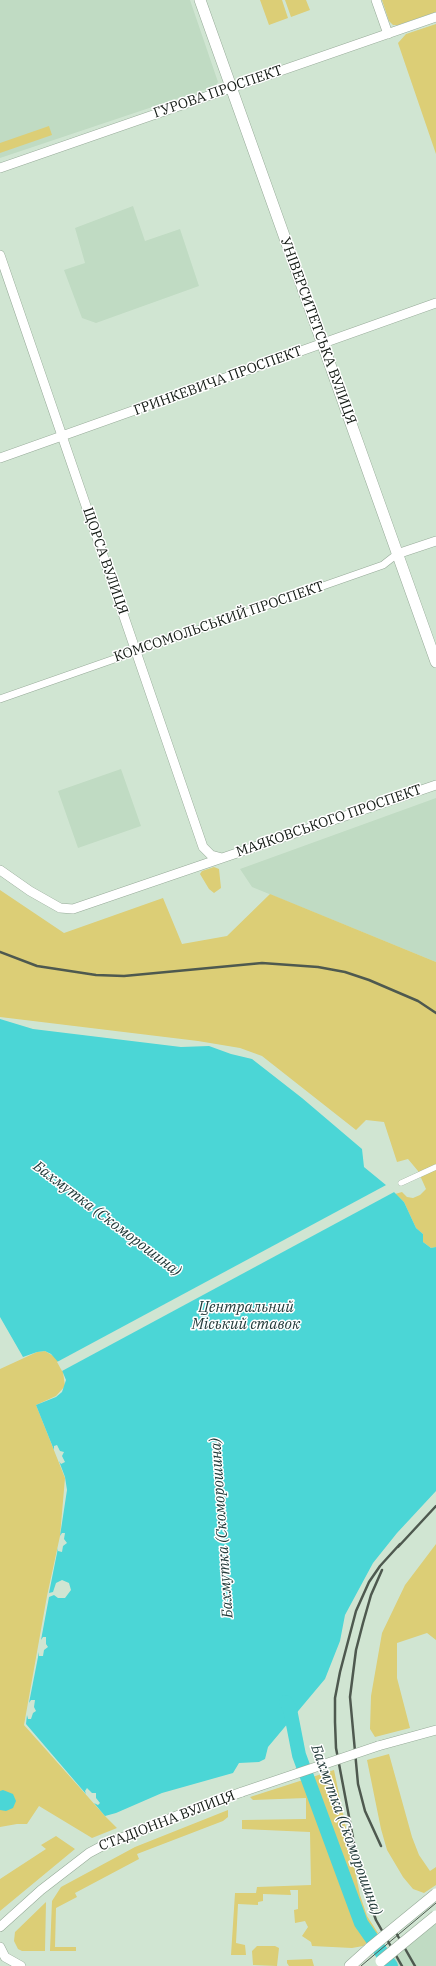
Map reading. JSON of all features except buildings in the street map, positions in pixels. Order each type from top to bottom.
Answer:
[{"type":"main road","name":"УНІВЕРСИТЕТСЬКА ВУЛИЦЯ","points":[[200,0],[436,662]]},
{"type":"main road","points":[[350,1966],[436,1894]]},
{"type":"main road","points":[[378,1964],[436,1916]]},
{"type":"street","points":[[376,0],[388,34]]},
{"type":"street","name":"ГУРОВА ПРОСПЕКТ","points":[[0,168],[436,17]]},
{"type":"street","name":"ЩОРСА ВУЛИЦЯ","points":[[0,255],[203,847]]},
{"type":"street","name":"ГРИНКЕВИЧА ПРОСПЕКТ","points":[[0,458],[436,303]]},
{"type":"street","name":"КОМСОМОЛЬСЬКИЙ ПРОСПЕКТ","points":[[0,699],[136,650],[383,565],[398,554],[436,540]]},
{"type":"street","name":"МАЯКОВСЬКОГО ПРОСПЕКТ","points":[[0,870],[30,891],[66,910],[73,909],[436,785]]},
{"type":"street","points":[[203,847],[211,855],[222,858]]},
{"type":"street","points":[[198,866],[204,857],[203,847]]},
{"type":"street","points":[[401,1183],[436,1167]]},
{"type":"street","name":"СТАДІОННА ВУЛИЦЯ","points":[[0,1927],[41,1890],[89,1853],[104,1845],[194,1809],[242,1792],[378,1746],[436,1730]]},
{"type":"street","points":[[0,1947],[5,1957],[21,1966]]},
{"type":"shaded area","points":[[0,0],[190,0],[218,82],[215,86],[0,158]]},
{"type":"shaded area","points":[[260,0],[282,0],[288,18],[269,25]]},
{"type":"shaded area","points":[[285,0],[306,0],[310,10],[291,17]]},
{"type":"shaded area","points":[[382,0],[436,0],[436,12],[398,25],[393,25],[389,21]]},
{"type":"shaded area","points":[[436,24],[436,154],[398,43],[406,34]]},
{"type":"shaded area","points":[[49,126],[52,135],[0,153],[0,143]]},
{"type":"shaded area","points":[[133,206],[145,241],[180,229],[199,286],[96,323],[82,318],[64,270],[85,263],[75,228]]},
{"type":"shaded area","points":[[121,769],[141,826],[78,848],[58,791]]},
{"type":"shaded area","points":[[436,798],[436,962],[252,887],[240,869]]},
{"type":"shaded area","points":[[214,867],[219,869],[221,888],[214,893],[209,889],[200,874],[202,871]]},
{"type":"shaded area","points":[[0,890],[64,933],[163,898],[182,944],[227,936],[270,894],[436,962],[436,1247],[431,1248],[423,1242],[423,1234],[416,1228],[404,1202],[395,1194],[402,1192],[407,1197],[413,1198],[420,1195],[426,1189],[418,1171],[408,1159],[397,1162],[384,1122],[366,1120],[356,1130],[262,1056],[240,1048],[198,1041],[0,1017]]},
{"type":"shaded area","points":[[45,1351],[55,1357],[59,1363],[63,1372],[65,1386],[56,1396],[36,1405],[65,1478],[60,1536],[47,1596],[24,1725],[117,1828],[92,1838],[39,1806],[27,1824],[0,1827],[0,1369],[37,1352]]},
{"type":"shaded area","points":[[436,1544],[436,1640],[427,1633],[397,1643],[397,1678],[410,1728],[375,1737],[370,1729],[371,1696],[382,1633],[405,1585]]},
{"type":"shaded area","points":[[389,1754],[412,1837],[419,1855],[430,1871],[436,1867],[436,1885],[424,1893],[413,1889],[403,1877],[387,1850],[381,1829],[367,1760]]},
{"type":"shaded area","points":[[334,1770],[360,1895],[367,1916],[378,1933],[363,1946],[352,1948],[312,1946],[311,1942],[302,1936],[308,1927],[305,1921],[295,1923],[294,1910],[298,1909],[298,1890],[290,1890],[291,1895],[263,1894],[263,1901],[258,1902],[258,1905],[238,1904],[236,1943],[245,1945],[246,1955],[231,1955],[235,1893],[256,1893],[257,1887],[311,1885],[310,1832],[242,1829],[242,1820],[306,1819],[306,1798],[253,1800],[250,1797]]},
{"type":"shaded area","points":[[228,1810],[228,1817],[223,1821],[137,1854],[139,1859],[75,1893],[77,1897],[56,1908],[55,1947],[76,1947],[76,1951],[50,1951],[52,1901],[61,1887],[135,1847]]},
{"type":"shaded area","points":[[56,1836],[75,1849],[0,1911],[0,1879],[46,1849],[41,1845]]},
{"type":"shaded area","points":[[46,1902],[45,1951],[22,1951],[18,1949],[14,1941],[15,1932]]},
{"type":"shaded area","points":[[436,1922],[436,1966],[383,1966]]},
{"type":"shaded area","points":[[257,1946],[275,1946],[279,1948],[277,1966],[253,1965],[252,1951]]},
{"type":"shaded area","points":[[312,1959],[314,1966],[289,1966],[287,1963],[287,1960]]},
{"type":"water","name":"Центральний Міський ставок","points":[[0,1019],[33,1029],[181,1047],[209,1046],[231,1054],[252,1059],[302,1098],[362,1149],[364,1167],[404,1202],[416,1228],[423,1234],[423,1242],[431,1248],[436,1247],[436,1491],[397,1533],[373,1563],[345,1615],[340,1641],[325,1679],[268,1747],[265,1759],[259,1762],[239,1763],[233,1773],[162,1793],[116,1813],[105,1816],[94,1803],[98,1805],[100,1803],[96,1798],[96,1793],[92,1793],[87,1788],[85,1791],[86,1794],[26,1724],[27,1715],[28,1719],[31,1719],[33,1713],[36,1711],[34,1707],[35,1700],[31,1700],[29,1703],[39,1652],[39,1656],[43,1656],[44,1650],[48,1647],[46,1644],[46,1637],[43,1637],[41,1640],[49,1597],[54,1595],[58,1598],[65,1598],[71,1590],[69,1583],[62,1580],[56,1583],[53,1592],[49,1593],[58,1548],[58,1551],[62,1552],[63,1546],[67,1543],[64,1539],[65,1533],[62,1533],[60,1536],[67,1490],[65,1477],[59,1461],[61,1464],[65,1462],[62,1456],[64,1452],[60,1451],[57,1445],[54,1446],[54,1450],[36,1405],[56,1397],[62,1392],[66,1380],[59,1363],[51,1354],[45,1351],[23,1357],[0,1317]]},
{"type":"water","points":[[3,1790],[13,1794],[16,1801],[13,1808],[6,1811],[0,1810],[0,1791]]},
{"type":"pier","points":[[388,1184],[396,1191],[62,1371],[57,1362]]},
{"type":"waterway","name":"Бахмутка (Скоморошина)","points":[[286,1702],[290,1709],[299,1755],[361,1923],[391,1966]]},
{"type":"tram line","points":[[361,1966],[436,1903]]},
{"type":"railway","points":[[0,952],[37,966],[96,975],[124,976],[262,963],[318,967],[345,972],[369,980],[418,1001],[436,1013]]},
{"type":"railway","points":[[398,1547],[436,1506]]},
{"type":"railway","points":[[400,1544],[380,1566],[369,1582],[356,1611],[340,1672],[335,1698],[335,1722],[336,1748],[360,1875],[376,1920],[402,1966]]},
{"type":"railway","points":[[381,1846],[365,1811],[358,1784],[350,1697],[356,1650],[371,1595],[382,1570]]},
{"type":"railway","points":[[395,1931],[415,1966]]}]
